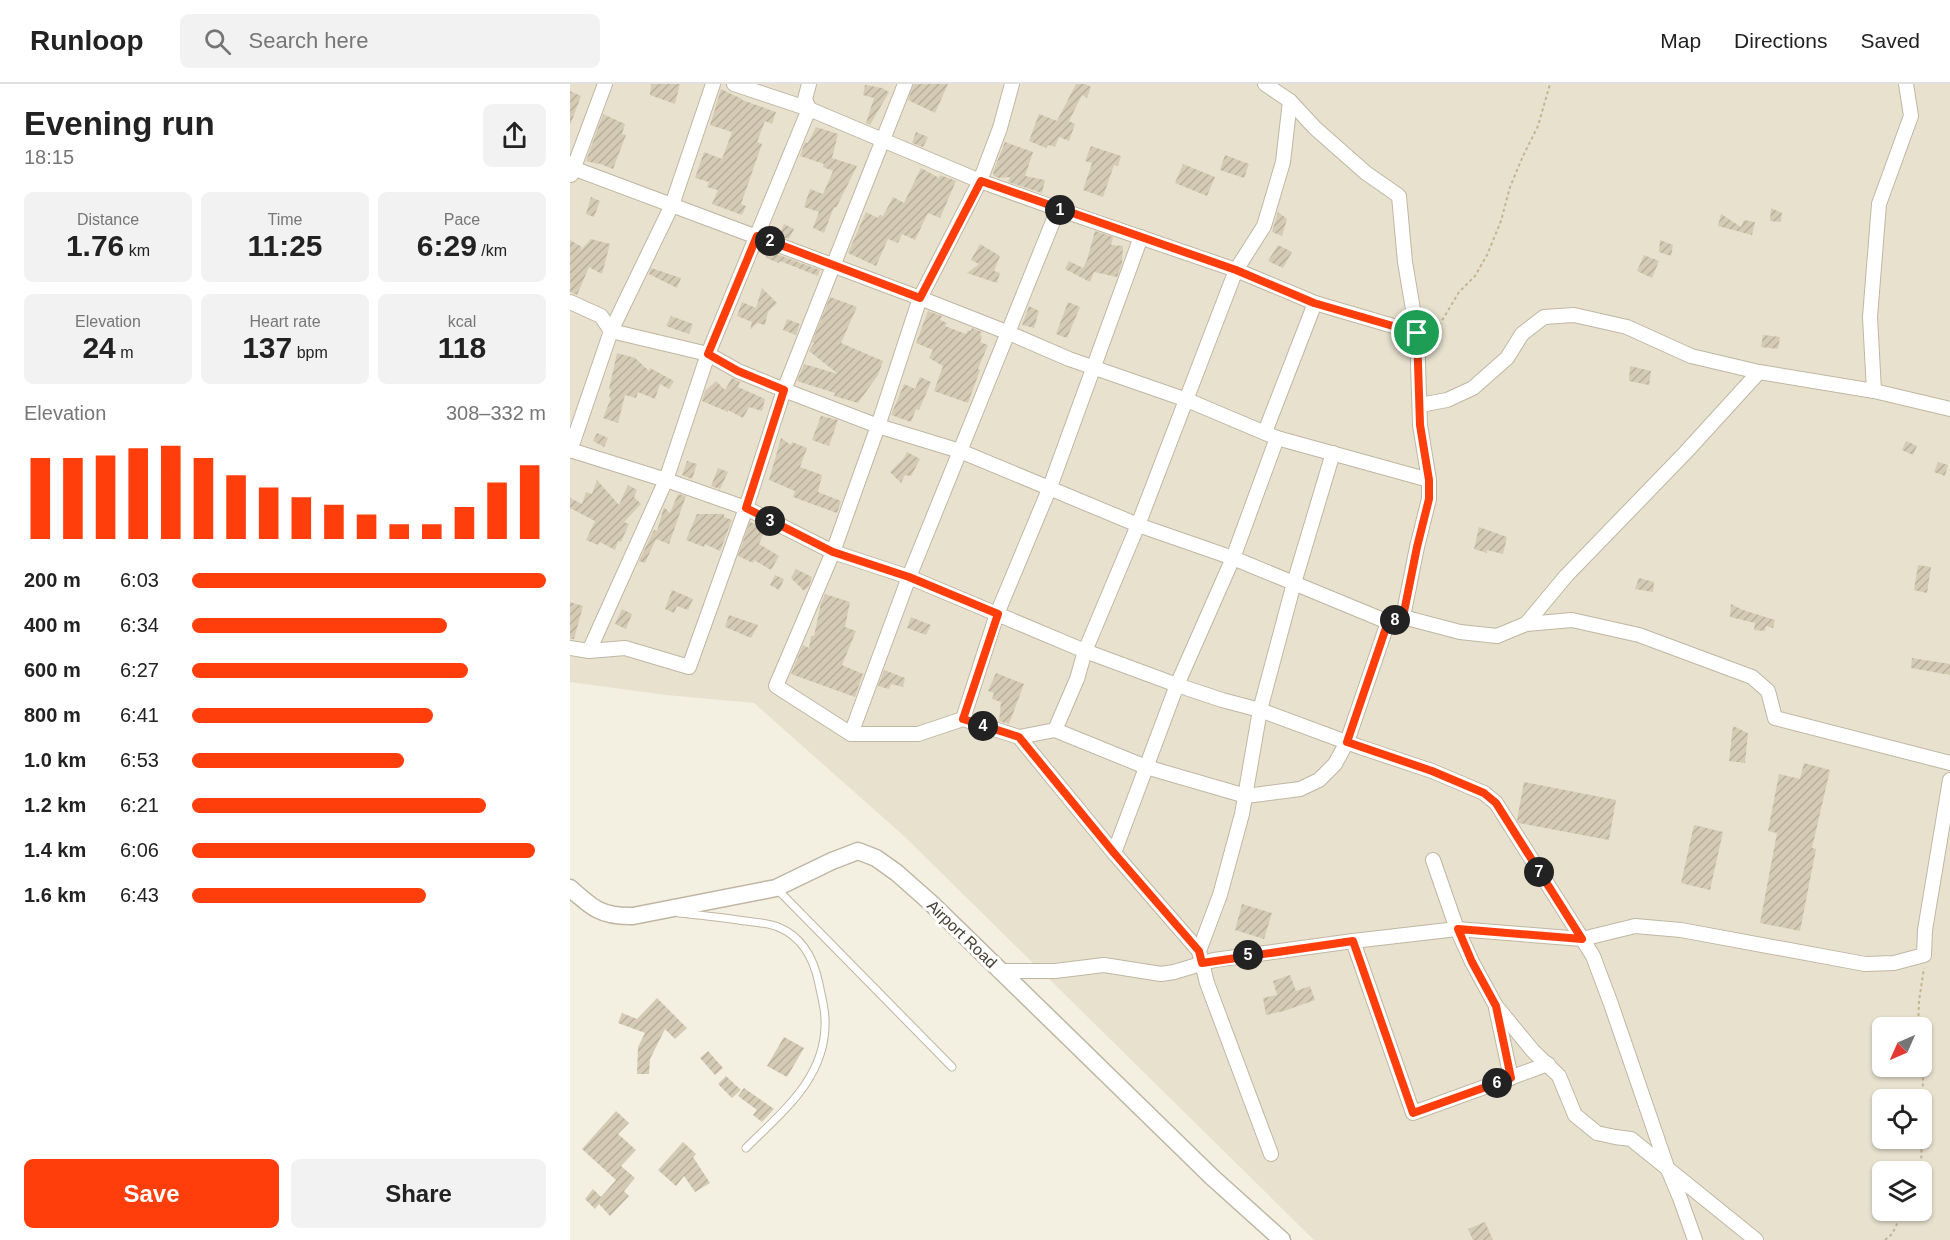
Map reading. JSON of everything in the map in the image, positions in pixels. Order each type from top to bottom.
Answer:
[{"type":"street","points":[[605,84],[571,171],[757,236],[1009,333],[1069,359],[1187,400],[1271,435],[1429,480]]},
{"type":"street","points":[[713,84],[672,205],[611,331],[570,451],[666,480],[746,508],[833,552],[909,577],[1085,651],[1177,685],[1260,710],[1432,771],[1484,793],[1496,803],[1593,956],[1695,1240]]},
{"type":"street","points":[[734,84],[809,110],[981,181],[1236,270],[1314,303],[1417,333]]},
{"type":"street","points":[[589,651],[666,480],[708,354],[809,110],[805,99],[809,84]]},
{"type":"street","points":[[570,648],[589,651],[625,648],[689,667],[746,508],[784,390],[904,84]]},
{"type":"street","points":[[1012,84],[1000,128],[981,181],[920,298],[833,552],[776,686],[851,734],[918,734],[963,719],[1019,737],[1055,730],[1146,767],[1246,796],[1300,789],[1319,780],[1335,764],[1347,742],[1388,622]]},
{"type":"street","points":[[1265,84],[1290,101],[1315,128],[1349,158],[1399,196],[1405,262],[1417,333],[1420,425],[1429,480],[1429,499],[1403,617]]},
{"type":"street","points":[[1874,391],[1870,317],[1879,204],[1911,117],[1906,84]]},
{"type":"street","points":[[1055,730],[1077,679],[1085,651],[1138,525],[1236,270],[1263,226],[1283,162],[1290,101]]},
{"type":"street","points":[[851,734],[909,577],[1058,209]]},
{"type":"street","points":[[963,719],[998,614],[1050,487],[1141,237]]},
{"type":"street","points":[[570,302],[601,316],[611,331],[708,354],[738,371],[784,390],[878,426],[960,451],[1138,525],[1233,558],[1388,622],[1403,617],[1460,632],[1497,636],[1526,624],[1572,620],[1639,635],[1752,677],[1768,691],[1775,718],[1950,763]]},
{"type":"street","points":[[1114,853],[1177,685],[1233,558],[1314,303]]},
{"type":"street","points":[[1420,405],[1447,400],[1473,388],[1507,358],[1522,334],[1544,316],[1574,315],[1627,327],[1691,356],[1759,372],[1874,391],[1950,409]]},
{"type":"street","points":[[1526,624],[1566,576],[1686,452],[1759,372]]},
{"type":"street","points":[[1200,957],[1220,895],[1246,796],[1260,710],[1294,583],[1333,453]]},
{"type":"street","points":[[1019,737],[1200,957],[1272,1154]]},
{"type":"street","points":[[999,971],[1055,971],[1104,965],[1161,974],[1174,972],[1200,957],[1458,929],[1582,939],[1635,926],[1681,930],[1865,964],[1894,963],[1924,955],[1925,930],[1950,780]]},
{"type":"street","name":"Airport Road","points":[[570,888],[592,907],[614,917],[633,916],[776,888],[858,851],[876,858],[932,904],[1212,1177],[1282,1240]]},
{"type":"street","points":[[1433,860],[1472,962],[1496,1006],[1533,1051],[1559,1076],[1575,1115],[1597,1133],[1631,1138],[1756,1240]]},
{"type":"street","points":[[1353,941],[1413,1113],[1548,1064]]},
{"type":"street","points":[[1496,1006],[1511,1078]]},
{"type":"lane","points":[[776,888],[952,1067]]},
{"type":"lane","points":[[666,911],[766,923],[793,936],[804,946],[813,960],[825,1019],[824,1043],[817,1065],[806,1086],[746,1148]]},
{"type":"path","points":[[1430,341],[1459,292],[1475,276],[1488,255],[1510,187],[1538,126],[1550,84]]},
{"type":"path","points":[[1919,1017],[1924,955]]},
{"type":"path","points":[[1921,1161],[1923,1077]]},
{"type":"path","points":[[1885,1240],[1892,1234],[1898,1221]]},
{"type":"shaded area","points":[[570,84],[1950,84],[1950,1240],[1314,1240],[904,836],[754,703],[666,695],[570,682]]},
{"type":"building","points":[[651,84],[680,84],[675,104],[650,95]]},
{"type":"building","points":[[914,84],[948,84],[935,113],[908,100]]},
{"type":"building","points":[[1076,84],[1091,87],[1087,98],[1082,95],[1069,121],[1075,124],[1069,141],[1059,137],[1055,147],[1048,145],[1046,148],[1029,141],[1039,114],[1057,121]]},
{"type":"building","points":[[865,85],[882,88],[889,92],[870,125],[866,123],[874,98],[863,95]]},
{"type":"building","points":[[721,89],[742,100],[776,112],[772,124],[765,121],[757,142],[762,144],[741,204],[746,206],[742,215],[712,204],[718,190],[707,187],[709,182],[695,178],[704,152],[722,159],[732,132],[710,125]]},
{"type":"building","points":[[570,91],[581,96],[571,123],[570,123]]},
{"type":"building","points":[[603,114],[625,124],[622,134],[626,135],[613,169],[586,161]]},
{"type":"building","points":[[816,127],[838,134],[832,158],[857,166],[836,208],[834,207],[824,233],[813,228],[819,212],[804,207],[810,189],[823,194],[833,171],[823,167],[824,164],[800,156],[805,142],[808,143]]},
{"type":"building","points":[[916,132],[928,137],[923,147],[912,143]]},
{"type":"building","points":[[1005,142],[1033,152],[1025,176],[1045,180],[1042,193],[1008,182],[1010,177],[994,176],[993,172]]},
{"type":"building","points":[[1091,146],[1121,156],[1118,166],[1114,165],[1103,197],[1083,190],[1092,163],[1085,161]]},
{"type":"building","points":[[1225,155],[1249,164],[1244,178],[1220,170]]},
{"type":"building","points":[[1183,164],[1215,177],[1207,196],[1175,183]]},
{"type":"building","points":[[921,168],[939,178],[940,175],[956,181],[940,218],[928,213],[915,240],[902,234],[898,243],[888,239],[876,266],[848,253],[866,212],[878,218],[880,215],[883,216],[893,197],[904,203]]},
{"type":"building","points":[[591,197],[600,201],[594,217],[586,214]]},
{"type":"building","points":[[1771,208],[1782,213],[1781,222],[1770,221]]},
{"type":"building","points":[[1278,212],[1287,219],[1282,236],[1272,232]]},
{"type":"building","points":[[1721,214],[1741,227],[1744,220],[1755,222],[1752,235],[1718,226]]},
{"type":"building","points":[[784,224],[794,229],[789,239],[779,236]]},
{"type":"building","points":[[1095,231],[1113,237],[1111,245],[1123,246],[1122,263],[1117,277],[1094,272],[1090,282],[1065,269],[1069,261],[1083,268]]},
{"type":"building","points":[[591,239],[610,244],[602,274],[589,267],[577,295],[570,292],[570,240],[582,247],[580,251]]},
{"type":"building","points":[[1660,240],[1673,245],[1671,256],[1659,252]]},
{"type":"building","points":[[980,244],[1000,256],[994,271],[1000,273],[997,283],[967,273],[979,264],[971,260]]},
{"type":"building","points":[[1278,245],[1292,252],[1283,268],[1268,261]]},
{"type":"building","points":[[768,251],[820,270],[818,276],[766,258]]},
{"type":"building","points":[[1644,255],[1659,261],[1652,278],[1637,271]]},
{"type":"building","points":[[651,268],[681,278],[677,288],[649,274]]},
{"type":"building","points":[[762,288],[777,303],[768,312],[765,325],[757,323],[750,330],[752,322],[737,316],[742,302],[756,308]]},
{"type":"building","points":[[830,297],[857,307],[841,343],[883,361],[878,375],[858,403],[797,381],[804,364],[838,374],[809,351]]},
{"type":"building","points":[[1068,302],[1080,307],[1067,338],[1056,334]]},
{"type":"building","points":[[1029,306],[1039,311],[1034,328],[1022,325]]},
{"type":"building","points":[[928,311],[942,316],[940,320],[947,323],[945,326],[966,334],[972,328],[982,332],[980,342],[988,345],[968,403],[934,391],[943,366],[929,358],[933,350],[916,343]]},
{"type":"building","points":[[671,316],[693,324],[689,334],[666,326]]},
{"type":"building","points":[[787,319],[800,324],[796,335],[783,330]]},
{"type":"building","points":[[1763,335],[1780,337],[1778,349],[1761,347]]},
{"type":"building","points":[[617,353],[635,358],[649,371],[650,368],[674,381],[669,389],[660,384],[655,399],[638,392],[636,398],[625,395],[618,423],[603,418],[611,398],[609,389]]},
{"type":"building","points":[[1630,366],[1651,371],[1649,385],[1629,381]]},
{"type":"building","points":[[920,377],[931,382],[911,422],[891,415],[904,384],[915,389]]},
{"type":"building","points":[[732,378],[740,382],[738,387],[765,399],[762,411],[749,407],[743,418],[702,401],[705,391],[716,381],[725,390]]},
{"type":"building","points":[[821,416],[838,420],[829,446],[812,440]]},
{"type":"building","points":[[597,433],[608,438],[604,447],[593,441]]},
{"type":"building","points":[[781,438],[791,445],[792,442],[807,448],[800,467],[822,475],[818,492],[841,501],[837,513],[793,497],[795,491],[769,480]]},
{"type":"building","points":[[1906,441],[1917,446],[1913,455],[1902,450]]},
{"type":"building","points":[[907,452],[920,459],[911,476],[905,475],[901,483],[890,472]]},
{"type":"building","points":[[687,461],[697,464],[692,479],[682,475]]},
{"type":"building","points":[[1938,462],[1948,465],[1945,476],[1934,472]]},
{"type":"building","points":[[718,468],[728,472],[720,489],[711,486]]},
{"type":"building","points":[[597,480],[619,505],[628,485],[637,490],[634,497],[641,504],[624,522],[629,524],[615,550],[600,542],[598,545],[586,540],[595,521],[570,508],[570,498],[582,504],[586,492],[592,494]]},
{"type":"building","points":[[678,494],[686,496],[669,544],[656,539],[645,563],[639,561],[654,530],[657,531],[664,507],[670,513]]},
{"type":"building","points":[[697,514],[724,514],[724,517],[732,520],[720,551],[705,544],[704,547],[686,540]]},
{"type":"building","points":[[750,522],[766,528],[759,544],[779,556],[771,570],[754,560],[753,563],[738,556]]},
{"type":"building","points":[[1479,527],[1507,537],[1503,554],[1474,549]]},
{"type":"building","points":[[1918,565],[1931,567],[1927,593],[1914,590]]},
{"type":"building","points":[[796,569],[812,577],[809,586],[804,591],[791,578]]},
{"type":"building","points":[[775,575],[784,579],[779,590],[770,585]]},
{"type":"building","points":[[1639,578],[1654,582],[1653,592],[1635,589]]},
{"type":"building","points":[[672,590],[693,599],[688,610],[677,606],[674,613],[665,609]]},
{"type":"building","points":[[825,594],[850,602],[845,627],[856,631],[842,665],[863,674],[855,697],[791,674],[803,645],[809,648]]},
{"type":"building","points":[[570,602],[583,606],[574,639],[570,639]]},
{"type":"building","points":[[1731,604],[1775,620],[1773,628],[1766,626],[1765,631],[1754,630],[1755,623],[1730,617]]},
{"type":"building","points":[[622,609],[632,614],[626,629],[615,624]]},
{"type":"building","points":[[729,615],[758,625],[751,638],[725,627]]},
{"type":"building","points":[[911,617],[931,625],[926,635],[907,628]]},
{"type":"building","points":[[1912,658],[1950,664],[1950,675],[1911,668]]},
{"type":"building","points":[[884,670],[905,678],[903,687],[891,684],[889,689],[878,686]]},
{"type":"building","points":[[996,673],[1024,684],[1009,724],[999,721],[1001,702],[992,699],[994,693],[988,691]]},
{"type":"building","points":[[1733,726],[1748,733],[1745,763],[1729,761]]},
{"type":"building","points":[[1804,763],[1830,770],[1812,848],[1816,849],[1800,931],[1760,923],[1777,833],[1768,831],[1779,774],[1800,779]]},
{"type":"building","points":[[1524,782],[1616,800],[1609,840],[1519,823],[1517,820]]},
{"type":"building","points":[[1694,825],[1723,832],[1710,890],[1681,883]]},
{"type":"building","points":[[1242,904],[1272,913],[1264,939],[1235,930]]},
{"type":"building","points":[[1290,975],[1296,991],[1310,986],[1315,1000],[1266,1015],[1263,998],[1277,995],[1273,981]]},
{"type":"building","points":[[657,998],[687,1028],[675,1039],[665,1029],[650,1059],[649,1074],[637,1074],[638,1047],[645,1033],[618,1023],[622,1013],[637,1019]]},
{"type":"building","points":[[784,1037],[804,1048],[787,1077],[767,1066]]},
{"type":"building","points":[[708,1051],[723,1068],[715,1075],[700,1058]]},
{"type":"building","points":[[726,1076],[741,1090],[732,1098],[718,1084]]},
{"type":"building","points":[[744,1088],[774,1109],[762,1122],[753,1115],[757,1110],[738,1096]]},
{"type":"building","points":[[616,1111],[629,1123],[618,1134],[636,1150],[621,1166],[635,1178],[624,1191],[629,1196],[610,1216],[599,1204],[595,1209],[585,1199],[593,1189],[601,1197],[616,1180],[582,1149]]},
{"type":"building","points":[[683,1142],[696,1154],[693,1157],[710,1183],[695,1192],[684,1176],[676,1186],[658,1170]]},
{"type":"building","points":[[1485,1222],[1493,1240],[1473,1240],[1468,1229]]},
{"type":"route","points":[[981,181],[1236,270],[1314,303],[1417,333],[1420,425],[1429,480],[1429,499],[1403,617],[1388,622],[1347,742],[1432,771],[1484,793],[1496,803],[1582,939],[1458,929],[1472,962],[1496,1006],[1511,1078],[1413,1113],[1353,941],[1202,963],[1199,951],[1114,853],[1019,737],[963,719],[998,614],[909,577],[833,552],[746,508],[784,390],[738,371],[708,354],[757,236],[920,298],[981,181]]}]
